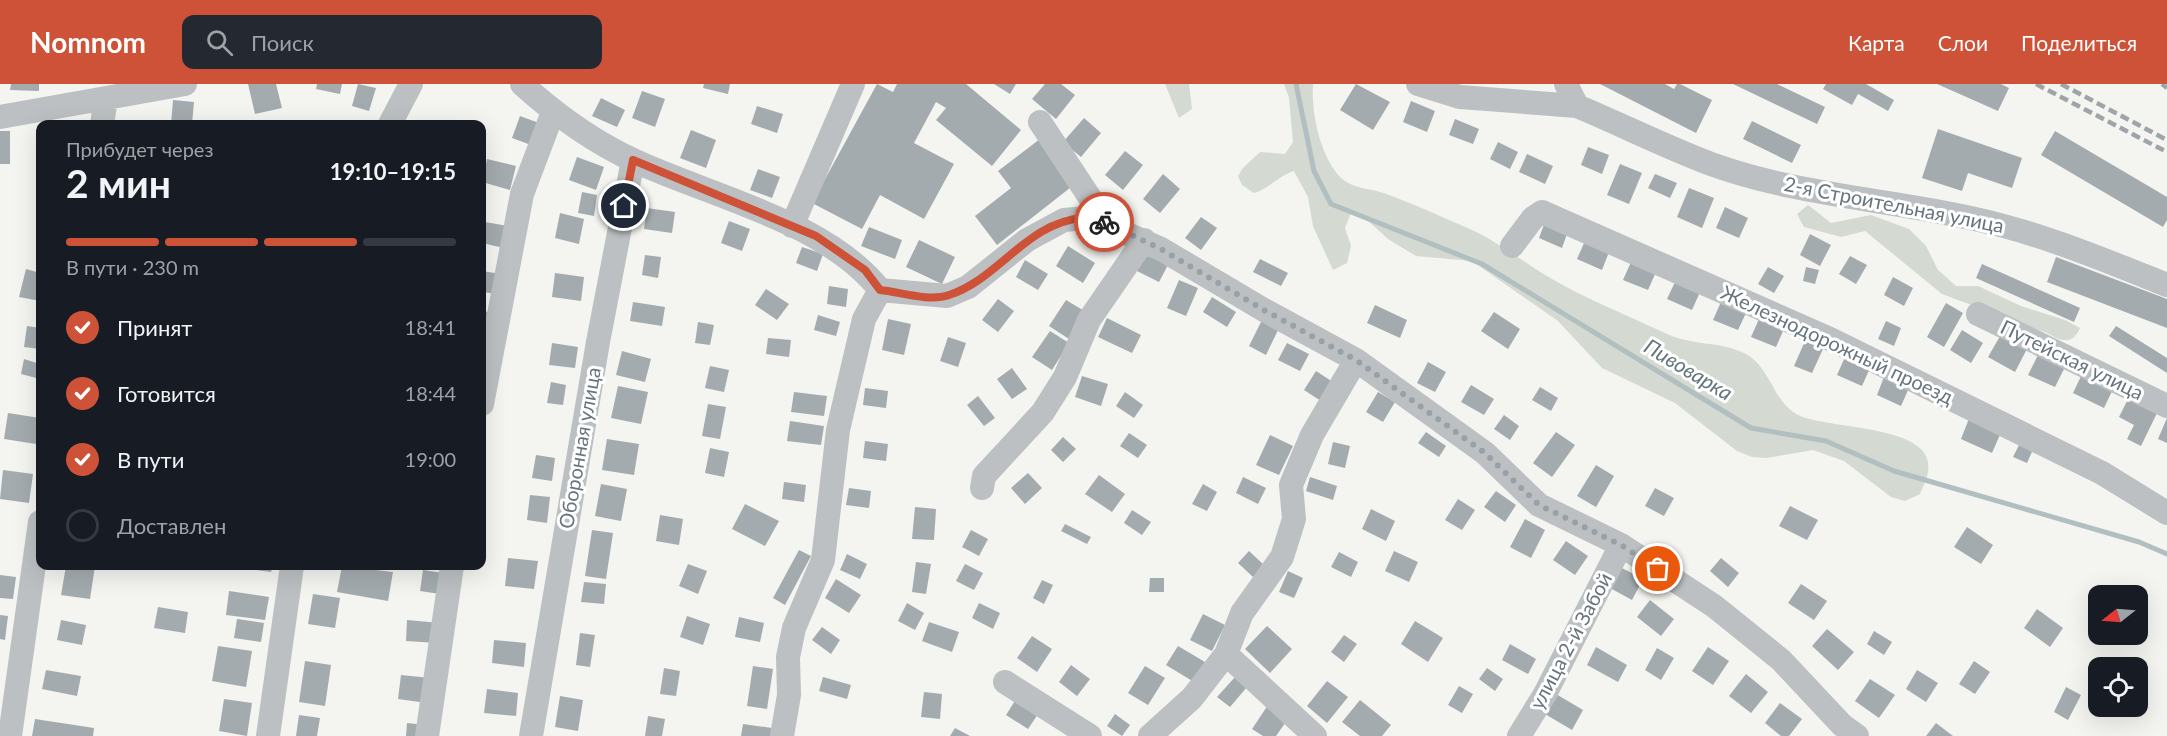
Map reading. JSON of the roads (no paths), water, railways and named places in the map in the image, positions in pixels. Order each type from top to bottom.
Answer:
[{"type":"street","points":[[0,117],[115,93],[184,84]]},
{"type":"street","points":[[392,120],[411,84]]},
{"type":"street","points":[[522,84],[554,112],[633,160],[816,236],[848,256],[865,270],[880,290],[947,296],[968,287],[1027,240],[1064,220],[1097,217],[1109,226],[1144,240],[1264,310],[1356,360],[1485,453],[1539,505],[1621,545],[1714,606],[1781,660],[1844,732]]},
{"type":"street","points":[[792,226],[854,84]]},
{"type":"street","points":[[1418,84],[1460,97],[1577,106]]},
{"type":"street","points":[[1566,84],[1577,106]]},
{"type":"street","points":[[104,120],[115,93]]},
{"type":"street","name":"2-я Строительная улица","points":[[1577,106],[1712,164],[1824,195],[1880,202],[2000,225],[2095,256],[2167,285]]},
{"type":"street","points":[[486,383],[522,194],[554,112]]},
{"type":"street","points":[[1040,122],[1096,207],[1097,217]]},
{"type":"street","name":"Оборонная улица","points":[[531,736],[598,342],[633,160]]},
{"type":"street","name":"Железнодорожный проезд","points":[[1512,246],[1533,218],[1542,212],[1840,344],[2102,473],[2167,513]]},
{"type":"street","points":[[982,488],[984,476],[1042,412],[1065,377],[1089,320],[1144,240]]},
{"type":"street","points":[[782,736],[789,695],[788,657],[794,628],[823,560],[838,430],[864,319],[880,290]]},
{"type":"street","name":"Путейская улица","points":[[1978,314],[2167,406]]},
{"type":"street","points":[[1150,736],[1192,698],[1226,654],[1242,614],[1282,557],[1294,519],[1291,484],[1312,435],[1356,360]]},
{"type":"street","name":"улица 2-й Забой","points":[[1519,736],[1545,694],[1621,545]]},
{"type":"street","points":[[10,736],[36,551]]},
{"type":"street","points":[[268,736],[291,570]]},
{"type":"street","points":[[427,736],[451,570]]},
{"type":"street","points":[[1226,654],[1315,736]]},
{"type":"street","points":[[1005,682],[1090,736]]},
{"type":"waterway","name":"Пивоварка","points":[[1296,84],[1314,171],[1331,204],[1482,264],[1751,428],[1826,441],[1894,471],[2139,542],[2167,554]]},
{"type":"railway","points":[[2036,84],[2167,152]]},
{"type":"railway","points":[[2061,84],[2167,140]]},
{"type":"railway","points":[[2162,84],[2167,88]]}]
